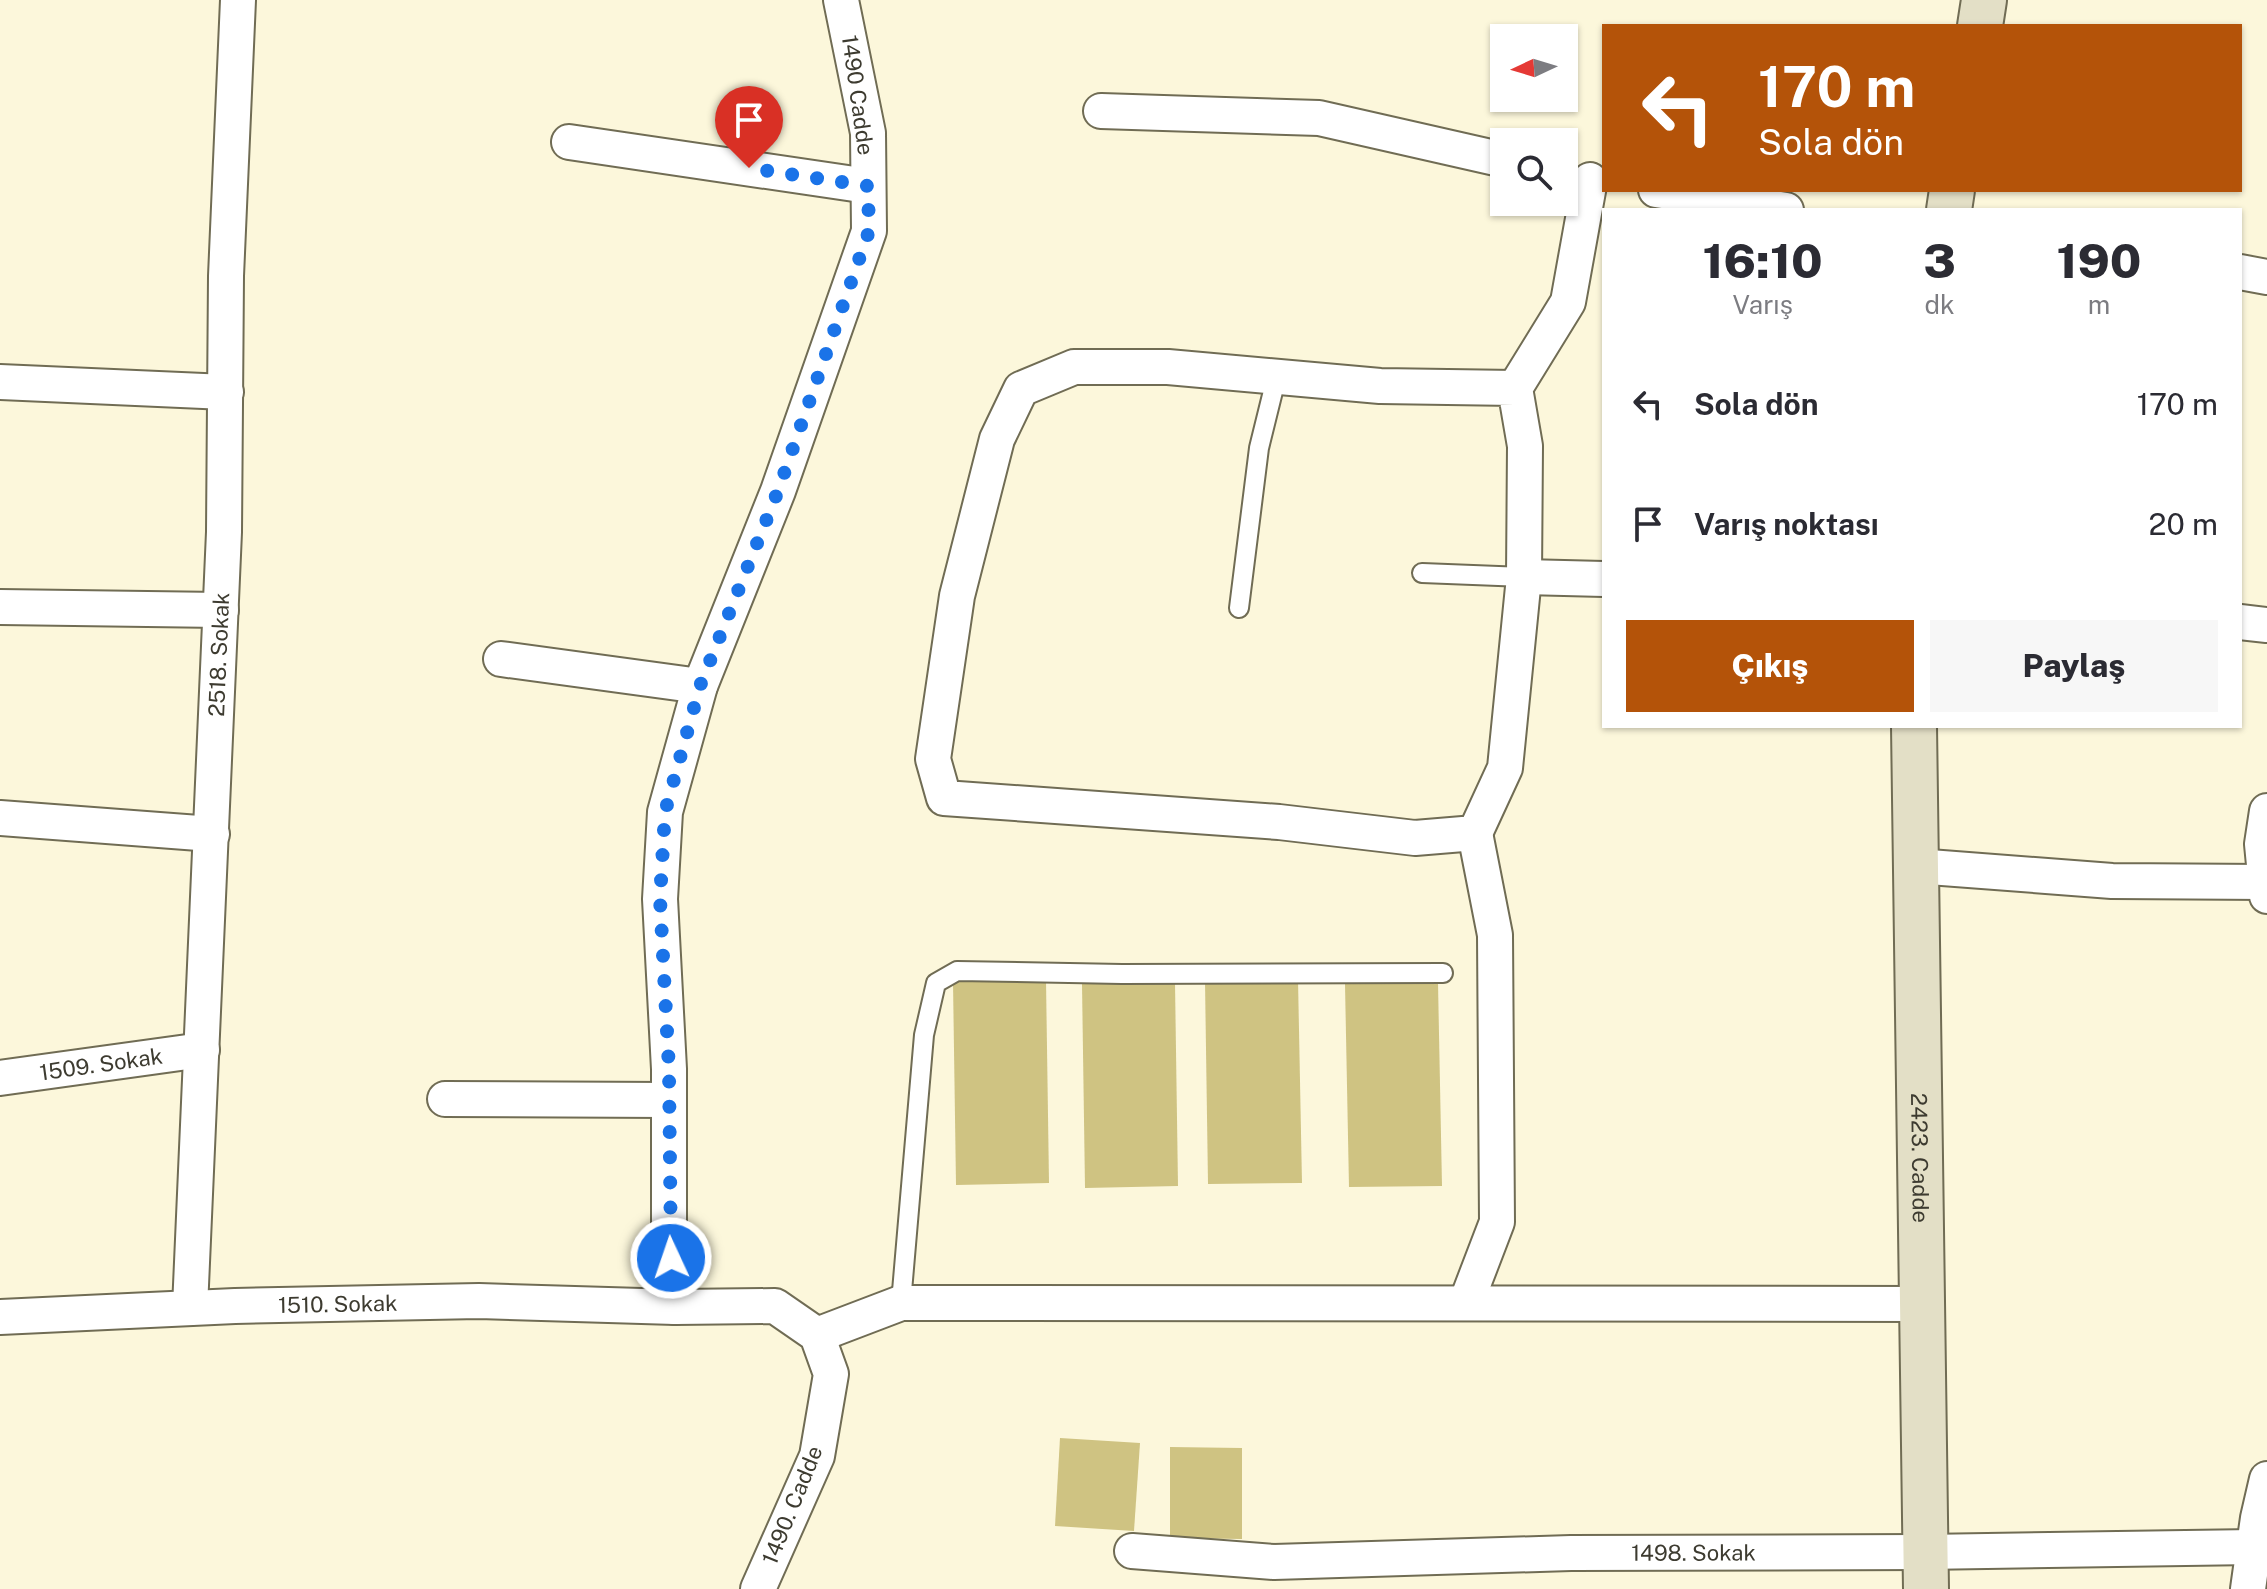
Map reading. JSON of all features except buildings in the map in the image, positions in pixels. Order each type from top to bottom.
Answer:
[{"type":"main road","points":[[1980,24],[1984,0]]},
{"type":"main road","name":"2423. Cadde","points":[[1914,728],[1925,1570]]},
{"type":"street","name":"2518. Sokak","points":[[190,1308],[221,610],[226,276],[238,0]]},
{"type":"street","name":"1490 Cadde","points":[[675,1307],[669,1233],[669,1100],[660,899],[665,812],[700,686],[778,491],[869,231],[868,133],[841,0]]},
{"type":"street","points":[[1101,111],[1319,118],[1490,157]]},
{"type":"street","points":[[569,142],[868,186]]},
{"type":"street","points":[[1466,1303],[1497,1222],[1495,935],[1475,833],[1505,768],[1524,577],[1525,446],[1515,388],[1568,302],[1586,179]]},
{"type":"street","points":[[1669,192],[1773,208]]},
{"type":"street","points":[[2242,272],[2267,277]]},
{"type":"street","points":[[1475,833],[1415,838],[1279,822],[944,798],[933,759],[957,596],[997,439],[1021,389],[1074,367],[1168,367],[1380,386],[1515,388]]},
{"type":"street","points":[[0,382],[226,392]]},
{"type":"street","points":[[1524,577],[1602,579]]},
{"type":"street","points":[[0,607],[221,610]]},
{"type":"street","points":[[2242,622],[2267,625]]},
{"type":"street","points":[[501,659],[700,686]]},
{"type":"street","points":[[1916,866],[2266,889],[2262,844],[2267,811]]},
{"type":"street","points":[[0,818],[212,834]]},
{"type":"street","name":"1509. Sokak","points":[[0,1078],[202,1050]]},
{"type":"street","points":[[445,1099],[669,1100]]},
{"type":"street","name":"1510. Sokak","points":[[0,1317],[190,1308],[479,1301],[675,1307]]},
{"type":"street","points":[[675,1307],[775,1306],[817,1335],[901,1303],[1922,1304]]},
{"type":"street","name":"1490. Cadde","points":[[758,1589],[817,1456],[831,1374],[817,1335]]},
{"type":"street","points":[[2248,1589],[2267,1479]]},
{"type":"street","name":"1498. Sokak","points":[[1132,1551],[1274,1562],[1571,1553],[1925,1570],[2254,1547]]},
{"type":"lane","points":[[1239,608],[1259,448],[1277,375]]},
{"type":"lane","points":[[1422,573],[1524,577]]},
{"type":"lane","points":[[901,1303],[924,1035],[936,983],[957,971],[1443,973]]},
{"type":"route","points":[[671,1258],[669,1069],[660,899],[665,812],[700,686],[778,491],[869,231],[868,186],[749,168]]}]
